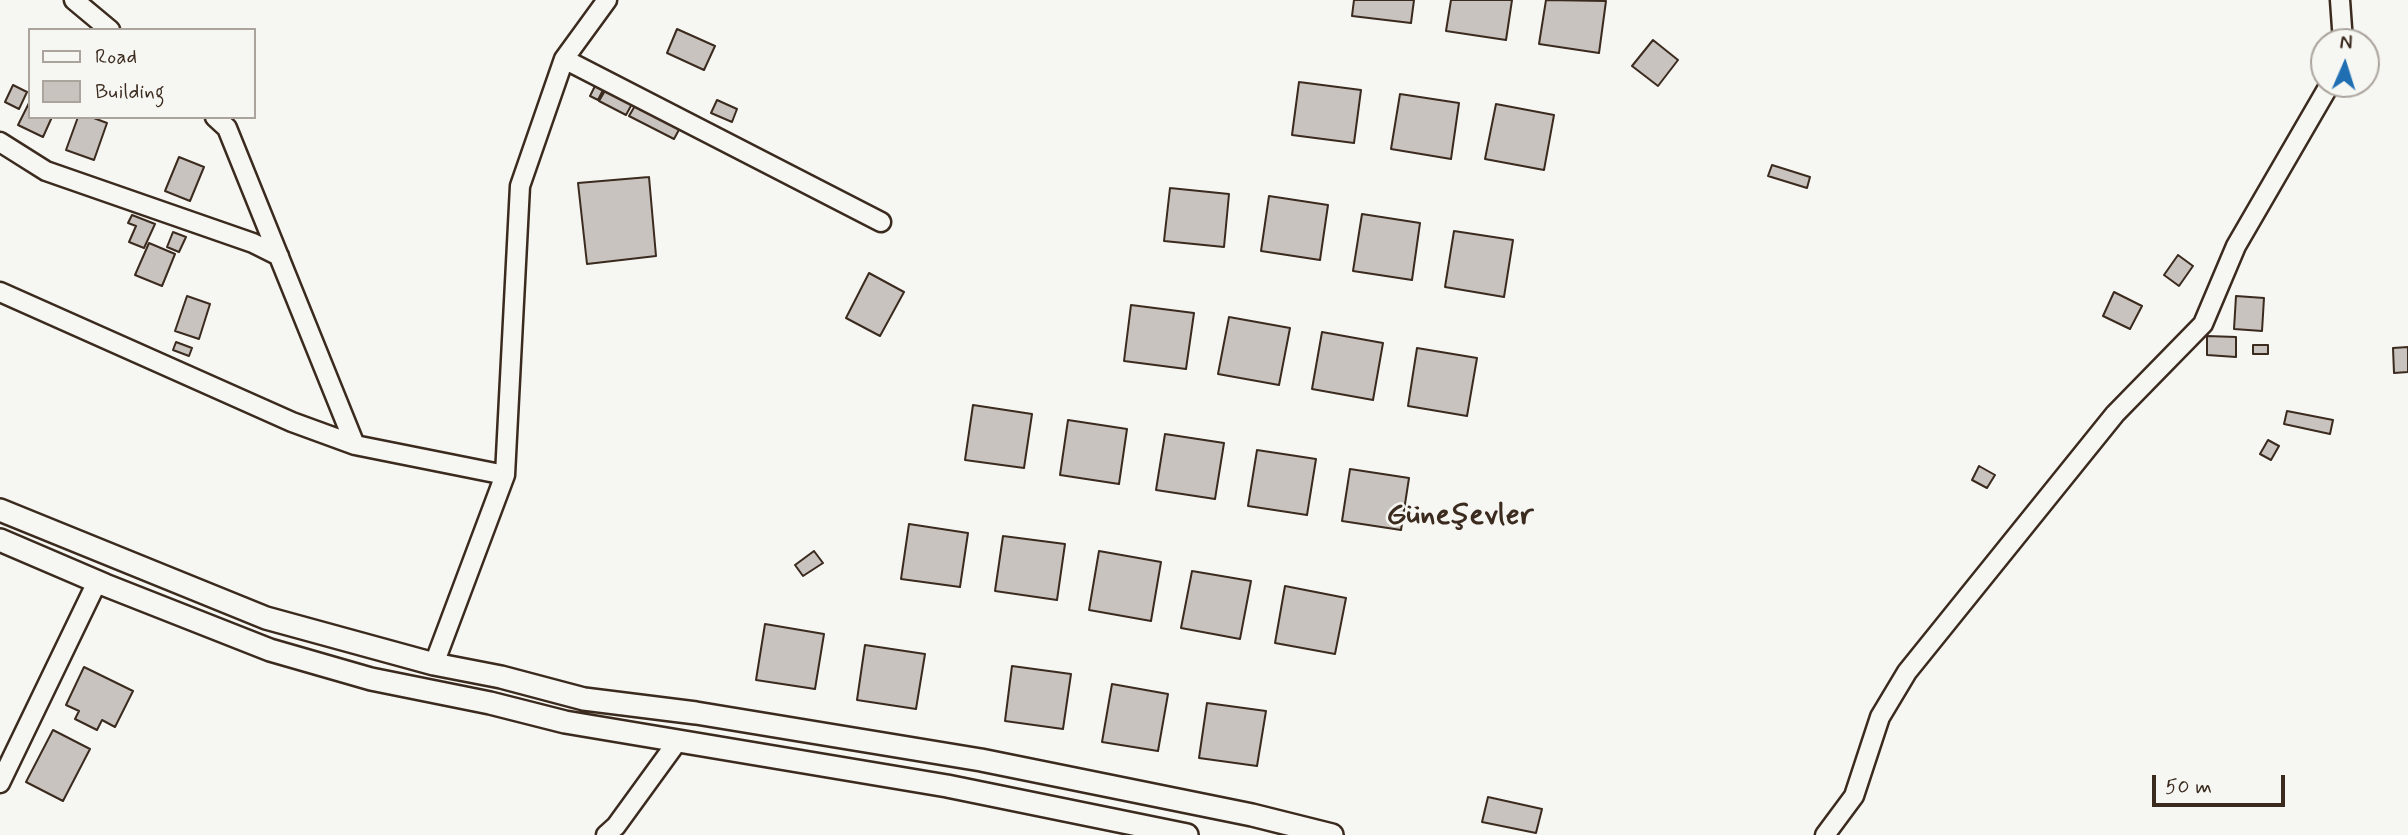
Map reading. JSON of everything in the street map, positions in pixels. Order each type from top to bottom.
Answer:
[{"type":"main road","points":[[0,510],[266,618],[434,664],[584,699],[696,713],[981,761],[1252,815],[1332,835]]},
{"type":"main road","points":[[0,540],[97,582],[271,650],[371,679],[490,703],[565,722],[947,786],[1187,835]]},
{"type":"street","points":[[74,0],[108,28]]},
{"type":"street","points":[[434,664],[505,475],[520,186],[564,59],[607,0]]},
{"type":"street","points":[[2340,0],[2342,28]]},
{"type":"street","points":[[564,59],[881,222]]},
{"type":"street","points":[[1825,835],[1854,796],[1880,717],[1908,672],[2115,414],[2203,324],[2236,246],[2322,98]]},
{"type":"street","points":[[217,119],[227,128],[355,445]]},
{"type":"street","points":[[0,142],[46,171],[253,243],[279,256]]},
{"type":"street","points":[[0,292],[292,422],[355,445],[505,475]]},
{"type":"street","points":[[0,783],[97,582]]},
{"type":"street","points":[[606,835],[616,826],[677,741]]},
{"type":"building","points":[[1354,0],[1414,0],[1411,23],[1352,16]]},
{"type":"building","points":[[1451,0],[1512,0],[1506,40],[1446,31]]},
{"type":"building","points":[[1546,0],[1606,1],[1599,53],[1539,44]]},
{"type":"building","points":[[677,29],[715,46],[704,70],[667,53]]},
{"type":"building","points":[[1653,40],[1678,60],[1658,86],[1632,66]]},
{"type":"building","points":[[1299,82],[1361,90],[1354,143],[1292,135]]},
{"type":"building","points":[[596,84],[604,88],[598,100],[590,96]]},
{"type":"building","points":[[13,85],[27,92],[19,109],[5,102]]},
{"type":"building","points":[[606,89],[633,102],[626,115],[599,101]]},
{"type":"building","points":[[1400,94],[1459,103],[1451,159],[1391,149]]},
{"type":"building","points":[[717,100],[737,109],[732,122],[711,113]]},
{"type":"building","points":[[636,104],[681,126],[674,139],[629,116]]},
{"type":"building","points":[[1496,104],[1554,115],[1544,170],[1485,159]]},
{"type":"building","points":[[28,105],[28,119],[51,119],[43,137],[18,125]]},
{"type":"building","points":[[77,119],[96,119],[107,123],[94,160],[66,150]]},
{"type":"building","points":[[179,157],[204,167],[190,201],[165,191]]},
{"type":"building","points":[[1772,165],[1810,177],[1807,188],[1768,176]]},
{"type":"building","points":[[649,177],[656,256],[587,264],[578,183]]},
{"type":"building","points":[[1170,188],[1229,194],[1224,247],[1164,241]]},
{"type":"building","points":[[1269,196],[1328,205],[1320,260],[1261,251]]},
{"type":"building","points":[[1362,214],[1420,223],[1412,280],[1353,271]]},
{"type":"building","points":[[132,215],[155,224],[144,248],[129,242],[136,226],[128,223]]},
{"type":"building","points":[[1454,231],[1513,240],[1504,297],[1445,287]]},
{"type":"building","points":[[173,232],[186,237],[179,252],[167,247]]},
{"type":"building","points":[[149,243],[175,254],[162,286],[135,275]]},
{"type":"building","points":[[2178,255],[2193,266],[2179,286],[2164,275]]},
{"type":"building","points":[[869,273],[904,292],[880,336],[846,318]]},
{"type":"building","points":[[2114,292],[2142,306],[2130,329],[2103,316]]},
{"type":"building","points":[[187,296],[210,304],[199,339],[175,331]]},
{"type":"building","points":[[2236,296],[2264,298],[2262,331],[2234,329]]},
{"type":"building","points":[[1131,305],[1194,313],[1186,369],[1124,361]]},
{"type":"building","points":[[1229,317],[1290,328],[1279,385],[1218,374]]},
{"type":"building","points":[[1322,332],[1383,343],[1373,400],[1312,389]]},
{"type":"building","points":[[2207,336],[2236,337],[2236,357],[2207,355]]},
{"type":"building","points":[[176,342],[192,348],[189,356],[173,350]]},
{"type":"building","points":[[2253,345],[2268,345],[2268,354],[2253,354]]},
{"type":"building","points":[[2408,347],[2408,372],[2394,373],[2393,348]]},
{"type":"building","points":[[1417,348],[1477,358],[1467,416],[1408,406]]},
{"type":"building","points":[[973,405],[1032,414],[1024,468],[965,460]]},
{"type":"building","points":[[2287,411],[2333,420],[2330,434],[2284,424]]},
{"type":"building","points":[[1068,420],[1127,429],[1119,484],[1060,475]]},
{"type":"building","points":[[1165,434],[1224,443],[1215,499],[1156,490]]},
{"type":"building","points":[[2268,440],[2279,446],[2271,460],[2260,454]]},
{"type":"building","points":[[1257,450],[1316,459],[1307,515],[1248,506]]},
{"type":"building","points":[[1979,466],[1995,475],[1987,488],[1972,480]]},
{"type":"building","points":[[1350,469],[1409,478],[1401,530],[1342,521]]},
{"type":"building","points":[[909,524],[968,533],[960,587],[901,579]]},
{"type":"building","points":[[1003,536],[1065,544],[1057,600],[995,591]]},
{"type":"building","points":[[814,551],[823,563],[803,576],[795,565]]},
{"type":"building","points":[[1099,551],[1161,562],[1151,621],[1089,610]]},
{"type":"building","points":[[1192,571],[1251,581],[1240,639],[1181,628]]},
{"type":"building","points":[[1285,586],[1346,598],[1335,654],[1275,643]]},
{"type":"building","points":[[765,624],[824,634],[815,689],[756,680]]},
{"type":"building","points":[[865,645],[925,654],[916,709],[857,700]]},
{"type":"building","points":[[1012,666],[1071,674],[1063,729],[1005,721]]},
{"type":"building","points":[[84,667],[133,691],[115,727],[102,720],[97,730],[75,719],[79,711],[66,705]]},
{"type":"building","points":[[1112,684],[1168,694],[1158,751],[1102,742]]},
{"type":"building","points":[[1207,703],[1266,711],[1257,766],[1199,758]]},
{"type":"building","points":[[53,730],[90,749],[63,801],[26,782]]},
{"type":"building","points":[[1488,797],[1542,809],[1536,833],[1482,822]]},
{"type":"district","name":"Güneşevler","points":[[1460,517]]}]
